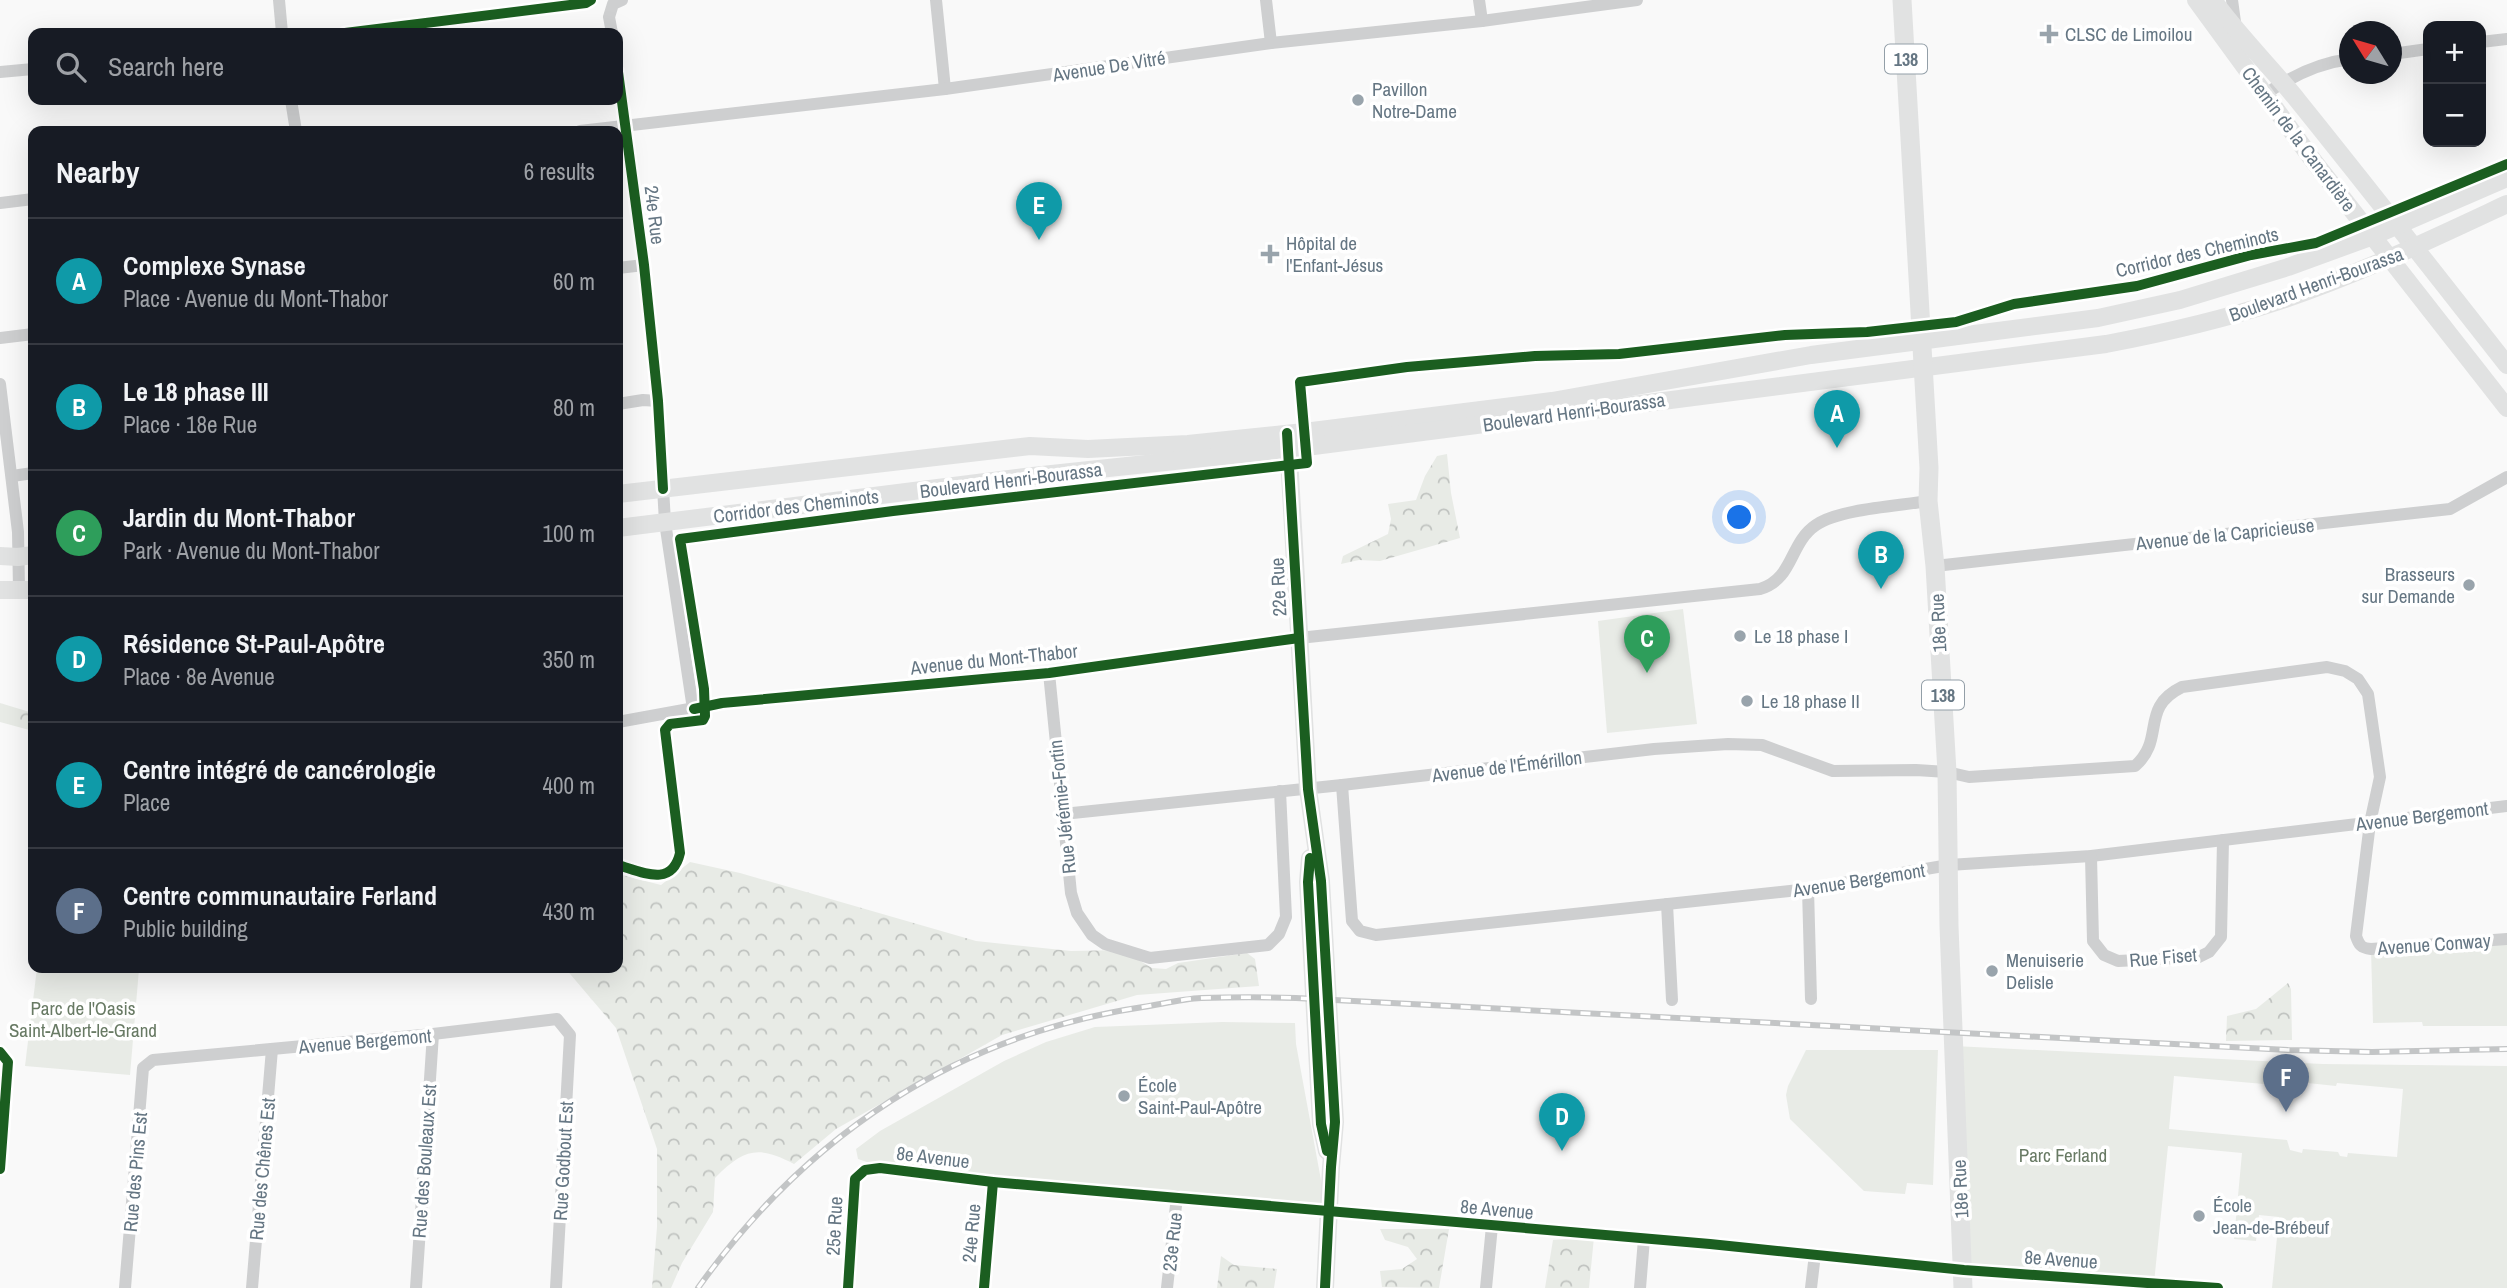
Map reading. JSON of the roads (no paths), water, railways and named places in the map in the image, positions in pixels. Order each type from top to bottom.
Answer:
[{"type":"main road","name":"18e Rue","points":[[1902,0],[1929,468],[1928,501],[1935,566],[1947,772],[1949,926],[1963,1279]]},
{"type":"main road","name":"Chemin de la Canardière","points":[[2196,0],[2263,96],[2507,408]]},
{"type":"main road","name":"Chemin de la Canardière","points":[[2213,0],[2236,33],[2283,82],[2507,366]]},
{"type":"main road","name":"Boulevard Henri-Bourassa","points":[[623,527],[1288,441],[1552,401],[1811,355],[2098,318],[2243,282],[2373,236],[2507,178]]},
{"type":"main road","name":"Boulevard Henri-Bourassa","points":[[623,493],[1030,446],[1088,449],[1288,441],[2106,344],[2184,328],[2279,301],[2414,247],[2507,204]]},
{"type":"main road","name":"22e Rue","points":[[1288,441],[1308,789],[1321,880],[1335,1122],[1325,1288]]},
{"type":"main road","points":[[0,556],[26,556]]},
{"type":"main road","points":[[0,590],[26,590]]},
{"type":"street","points":[[279,0],[282,28]]},
{"type":"street","points":[[385,28],[586,3],[591,0]]},
{"type":"street","points":[[936,0],[945,89]]},
{"type":"street","points":[[1266,0],[1271,43]]},
{"type":"street","points":[[1479,0],[1482,21]]},
{"type":"street","name":"Avenue De Vitré","points":[[618,126],[945,89],[1271,43],[1482,21],[1637,0]]},
{"type":"street","points":[[2232,0],[2236,33]]},
{"type":"street","points":[[611,28],[609,17],[617,2]]},
{"type":"street","points":[[2486,41],[2507,39]]},
{"type":"street","points":[[2402,53],[2423,50]]},
{"type":"street","points":[[2263,96],[2283,82],[2318,67],[2339,62]]},
{"type":"street","points":[[0,72],[28,69]]},
{"type":"street","points":[[292,105],[295,126]]},
{"type":"street","name":"24e Rue","points":[[623,105],[658,401],[665,522],[693,709]]},
{"type":"street","points":[[0,203],[28,200]]},
{"type":"street","points":[[623,267],[644,265]]},
{"type":"street","points":[[0,338],[28,335]]},
{"type":"street","points":[[0,384],[18,532],[26,556],[26,590]]},
{"type":"street","points":[[623,403],[658,401]]},
{"type":"street","points":[[12,476],[28,474]]},
{"type":"street","name":"Avenue de la Capricieuse","points":[[1935,566],[2450,509],[2507,477]]},
{"type":"street","name":"Avenue du Mont-Thabor","points":[[623,721],[722,704],[1049,673],[1298,638],[1760,589],[1773,585],[1782,577],[1806,533],[1833,516],[1928,501]]},
{"type":"street","name":"Avenue de l'Émérillon","points":[[1063,814],[1308,789],[1654,748],[1728,744],[1762,745],[1833,771],[1947,772],[1969,777],[2135,766],[2146,757],[2151,744],[2154,716],[2171,692],[2182,687],[2327,667],[2345,671],[2358,679],[2368,694],[2380,776],[2370,823]]},
{"type":"street","name":"Rue Jérémie-Fortin","points":[[1049,673],[1071,893],[1077,914],[1092,935],[1105,944],[1150,958],[1268,945],[1279,934],[1286,917],[1280,791]]},
{"type":"street","name":"Avenue Bergemont","points":[[1342,785],[1352,921],[1360,931],[1376,935],[1808,889],[1949,865],[2091,856],[2507,806]]},
{"type":"street","name":"Avenue Conway","points":[[2370,823],[2356,936],[2358,944],[2364,949],[2507,939]]},
{"type":"street","name":"Rue Fiset","points":[[2091,856],[2092,941],[2104,955],[2118,961],[2199,957],[2209,952],[2221,937],[2223,840]]},
{"type":"street","points":[[1808,889],[1811,999]]},
{"type":"street","points":[[1667,904],[1672,1000]]},
{"type":"street","name":"Avenue Bergemont","points":[[153,1060],[433,1034],[557,1019],[570,1035]]},
{"type":"street","name":"Rue des Bouleaux Est","points":[[416,1288],[433,1034]]},
{"type":"street","name":"Rue Godbout Est","points":[[556,1288],[570,1035]]},
{"type":"street","name":"Rue des Chênes Est","points":[[252,1288],[272,1049]]},
{"type":"street","points":[[0,1052],[8,1062],[0,1170]]},
{"type":"street","name":"Rue des Pins Est","points":[[125,1288],[143,1068],[153,1060]]},
{"type":"street","name":"8e Avenue","points":[[865,1170],[880,1168],[993,1182],[1177,1196],[1384,1217],[1815,1254],[1963,1279],[2218,1288]]},
{"type":"street","name":"25e Rue","points":[[848,1288],[855,1179],[865,1170]]},
{"type":"street","name":"24e Rue","points":[[984,1288],[993,1182]]},
{"type":"street","name":"23e Rue","points":[[1167,1288],[1177,1196]]},
{"type":"street","points":[[1486,1288],[1492,1226]]},
{"type":"street","points":[[1640,1288],[1644,1239]]},
{"type":"street","points":[[1811,1288],[1815,1254]]},
{"type":"railway","points":[[698,1288],[741,1233],[787,1183],[837,1139],[891,1101],[949,1068],[1010,1041],[1075,1021],[1187,999],[1296,998],[2288,1050],[2372,1052],[2507,1049]]},
{"type":"place","name":"CLSC de Limoilou","points":[[2049,34]]},
{"type":"place","name":"Pavillon Notre-Dame","points":[[1358,100]]},
{"type":"place","name":"Centre intégré de cancérologie","points":[[1039,240]]},
{"type":"place","name":"Hôpital de l'Enfant-Jésus","points":[[1270,254]]},
{"type":"place","name":"Complexe Synase","points":[[1837,448]]},
{"type":"place","name":"Brasseurs sur Demande","points":[[2469,585]]},
{"type":"place","name":"Le 18 phase III","points":[[1881,589]]},
{"type":"place","name":"Le 18 phase I","points":[[1740,636]]},
{"type":"place","name":"Jardin du Mont-Thabor","points":[[1647,673]]},
{"type":"place","name":"Le 18 phase II","points":[[1747,701]]},
{"type":"place","name":"Menuiserie Delisle","points":[[1992,971]]},
{"type":"place","name":"École Saint-Paul-Apôtre","points":[[1124,1096]]},
{"type":"place","name":"Centre communautaire Ferland","points":[[2286,1112]]},
{"type":"place","name":"Résidence St-Paul-Apôtre","points":[[1562,1151]]},
{"type":"place","name":"École Jean-de-Brébeuf","points":[[2199,1216]]},
{"type":"park label","name":"Parc de l'Oasis Saint-Albert-le-Grand","points":[[83,1019]]},
{"type":"park label","name":"Parc Ferland","points":[[2063,1155]]}]
